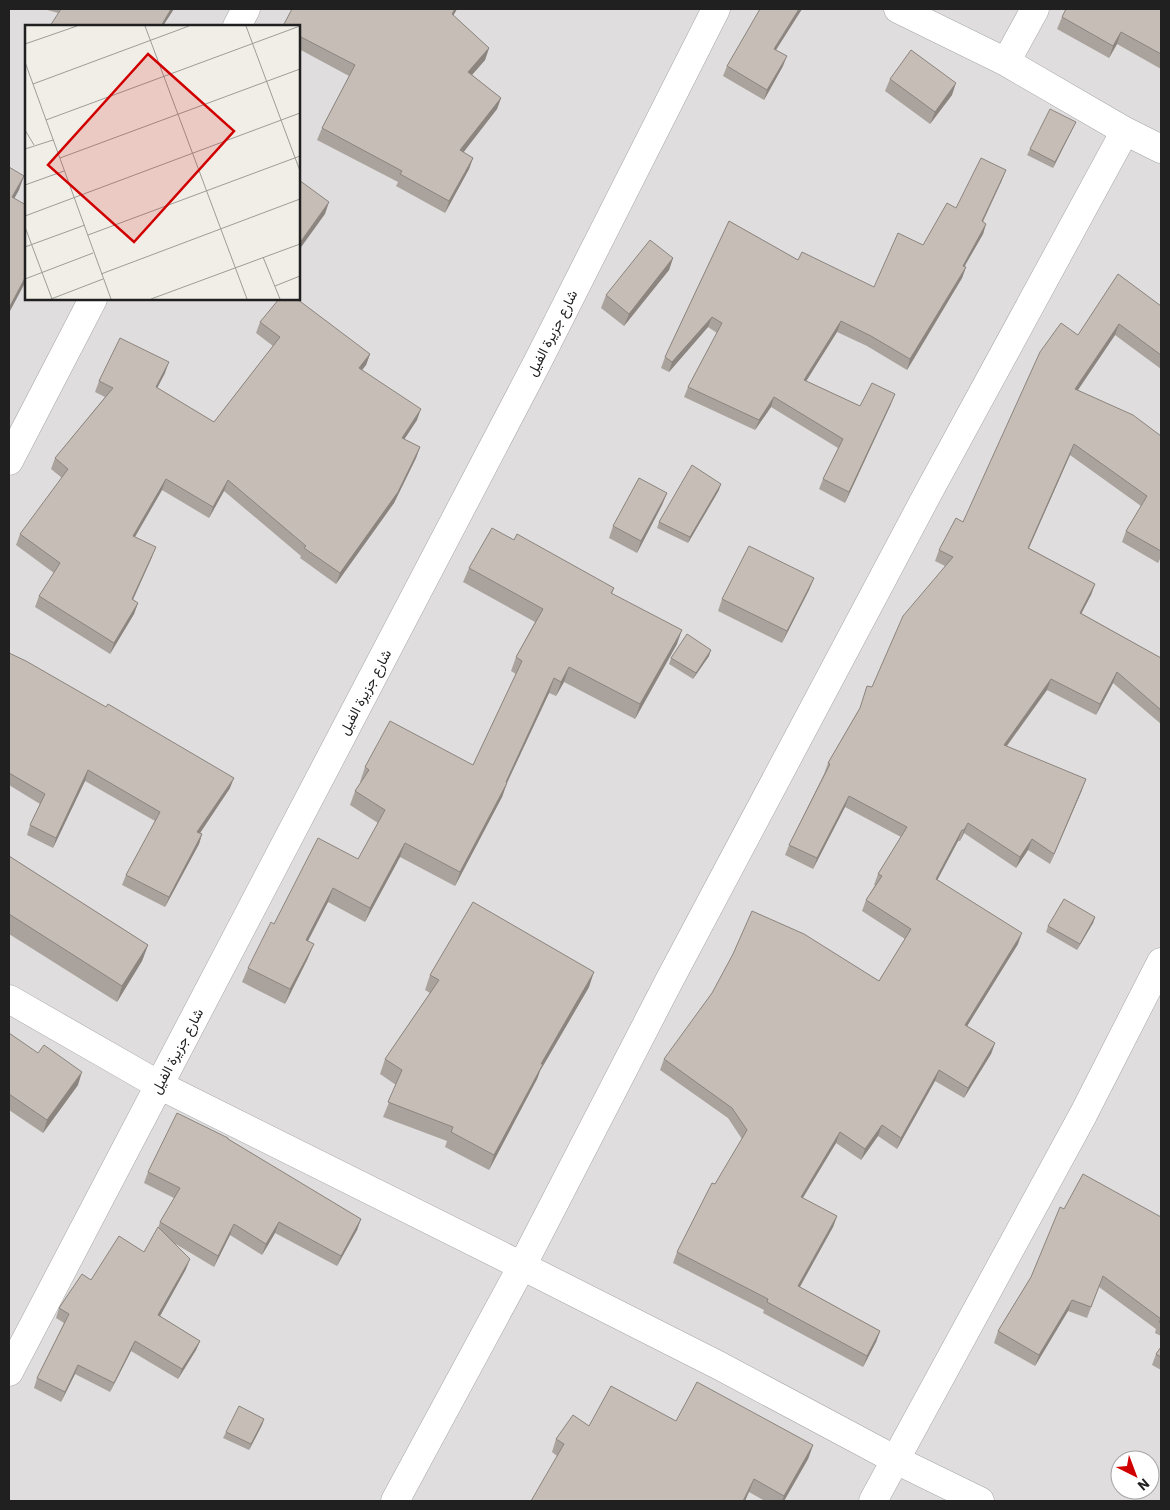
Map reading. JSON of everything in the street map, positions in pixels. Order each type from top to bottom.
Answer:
[{"type":"street","points":[[238,25],[246,9]]},
{"type":"street","name":"شارع جزيرة الفيل","points":[[9,1372],[537,363],[716,9]]},
{"type":"street","points":[[898,9],[1006,62],[1124,131],[1161,149]]},
{"type":"street","points":[[1006,62],[1035,9]]},
{"type":"street","points":[[395,1501],[522,1266],[682,955],[927,495],[1124,131]]},
{"type":"street","points":[[9,461],[92,300]]},
{"type":"street","points":[[873,1501],[894,1459],[1083,1115],[1161,962]]},
{"type":"street","points":[[9,999],[159,1085],[522,1266],[894,1459],[980,1501]]},
{"type":"shaded area","points":[[9,9],[1161,9],[1161,1501],[9,1501]]},
{"type":"building","points":[[61,9],[171,9],[162,25],[51,25]]},
{"type":"building","points":[[292,9],[455,9],[452,14],[489,48],[468,72],[501,98],[460,150],[473,158],[449,201],[400,174],[402,171],[322,128],[355,65],[300,37],[300,25],[284,25]]},
{"type":"building","points":[[760,9],[799,9],[774,49],[787,56],[767,90],[727,66]]},
{"type":"building","points":[[1066,9],[1161,9],[1161,54],[1121,32],[1113,46],[1062,17]]},
{"type":"building","points":[[911,50],[956,83],[935,112],[890,79]]},
{"type":"building","points":[[1050,109],[1076,122],[1055,162],[1030,149]]},
{"type":"building","points":[[981,158],[1006,170],[982,221],[986,224],[963,266],[966,267],[910,359],[841,321],[804,380],[860,406],[872,383],[895,394],[849,492],[823,479],[843,439],[774,397],[759,420],[688,387],[722,323],[712,317],[672,362],[665,357],[729,221],[798,260],[802,252],[874,287],[898,233],[923,245],[947,203],[956,208]]},
{"type":"building","points":[[9,167],[24,176],[12,197],[25,204],[25,278],[9,308]]},
{"type":"building","points":[[300,181],[329,202],[300,243]]},
{"type":"building","points":[[650,240],[673,258],[629,314],[606,295]]},
{"type":"building","points":[[1118,274],[1161,306],[1161,355],[1119,324],[1075,389],[1133,415],[1161,436],[1161,551],[1126,531],[1147,496],[1074,444],[1028,548],[1095,584],[1080,613],[1161,658],[1161,710],[1117,672],[1100,704],[1051,679],[1004,745],[1086,779],[1054,854],[1032,839],[1020,857],[968,823],[964,830],[962,830],[936,879],[1022,933],[965,1025],[995,1043],[968,1088],[939,1070],[901,1138],[882,1125],[865,1149],[840,1132],[801,1197],[837,1216],[798,1286],[880,1331],[867,1356],[767,1302],[768,1299],[677,1252],[712,1183],[715,1184],[747,1130],[732,1108],[664,1059],[712,993],[733,954],[752,911],[804,934],[879,981],[911,929],[866,900],[882,876],[878,874],[907,827],[849,796],[817,858],[789,845],[830,764],[828,763],[860,708],[867,686],[872,687],[903,616],[953,557],[939,550],[956,518],[963,522],[1040,352],[1061,323],[1078,335]]},
{"type":"building","points":[[278,300],[298,300],[370,354],[359,368],[421,409],[402,438],[420,447],[398,492],[340,573],[304,548],[306,546],[228,480],[213,507],[166,479],[133,536],[156,547],[132,599],[138,603],[114,643],[39,596],[60,563],[20,534],[68,469],[55,458],[113,388],[99,381],[120,338],[169,362],[156,387],[214,422],[280,337],[260,322]]},
{"type":"building","points":[[692,465],[721,484],[690,537],[659,522]]},
{"type":"building","points":[[639,478],[667,493],[641,541],[613,526]]},
{"type":"building","points":[[492,528],[514,540],[517,534],[614,588],[611,593],[682,630],[640,704],[569,667],[561,682],[554,678],[507,783],[460,872],[405,843],[370,908],[333,888],[306,940],[314,944],[290,989],[248,968],[271,922],[274,924],[318,838],[358,859],[385,810],[355,791],[369,770],[365,767],[390,721],[473,765],[522,661],[516,657],[543,609],[469,568]]},
{"type":"building","points":[[749,546],[814,578],[787,631],[722,599]]},
{"type":"building","points":[[687,634],[711,650],[696,673],[671,658]]},
{"type":"building","points":[[9,653],[106,707],[108,704],[234,778],[197,832],[202,834],[169,897],[126,875],[160,812],[88,770],[56,838],[30,825],[45,794],[9,773]]},
{"type":"building","points":[[9,856],[148,945],[122,986],[9,914]]},
{"type":"building","points":[[1064,899],[1095,917],[1080,944],[1048,926]]},
{"type":"building","points":[[473,902],[594,972],[541,1064],[543,1064],[494,1155],[451,1132],[453,1127],[388,1102],[402,1070],[385,1059],[439,980],[430,975]]},
{"type":"building","points":[[9,1033],[38,1053],[44,1045],[82,1072],[47,1120],[9,1094]]},
{"type":"building","points":[[177,1113],[228,1138],[361,1219],[341,1256],[279,1222],[266,1244],[234,1224],[218,1256],[160,1222],[180,1188],[148,1172]]},
{"type":"building","points":[[1083,1174],[1161,1217],[1161,1319],[1103,1276],[1091,1307],[1072,1300],[1039,1355],[998,1331],[1031,1277],[1060,1207],[1064,1209]]},
{"type":"building","points":[[158,1227],[190,1259],[158,1315],[200,1341],[182,1369],[135,1341],[114,1383],[78,1365],[65,1392],[37,1378],[69,1314],[59,1308],[82,1274],[91,1280],[119,1236],[144,1252]]},
{"type":"building","points":[[1161,1347],[1161,1357],[1156,1354]]},
{"type":"building","points":[[697,1382],[813,1445],[784,1496],[754,1479],[743,1501],[531,1501],[564,1444],[556,1439],[573,1415],[589,1426],[611,1386],[676,1421]]},
{"type":"building","points":[[239,1406],[264,1419],[251,1444],[226,1432]]}]
